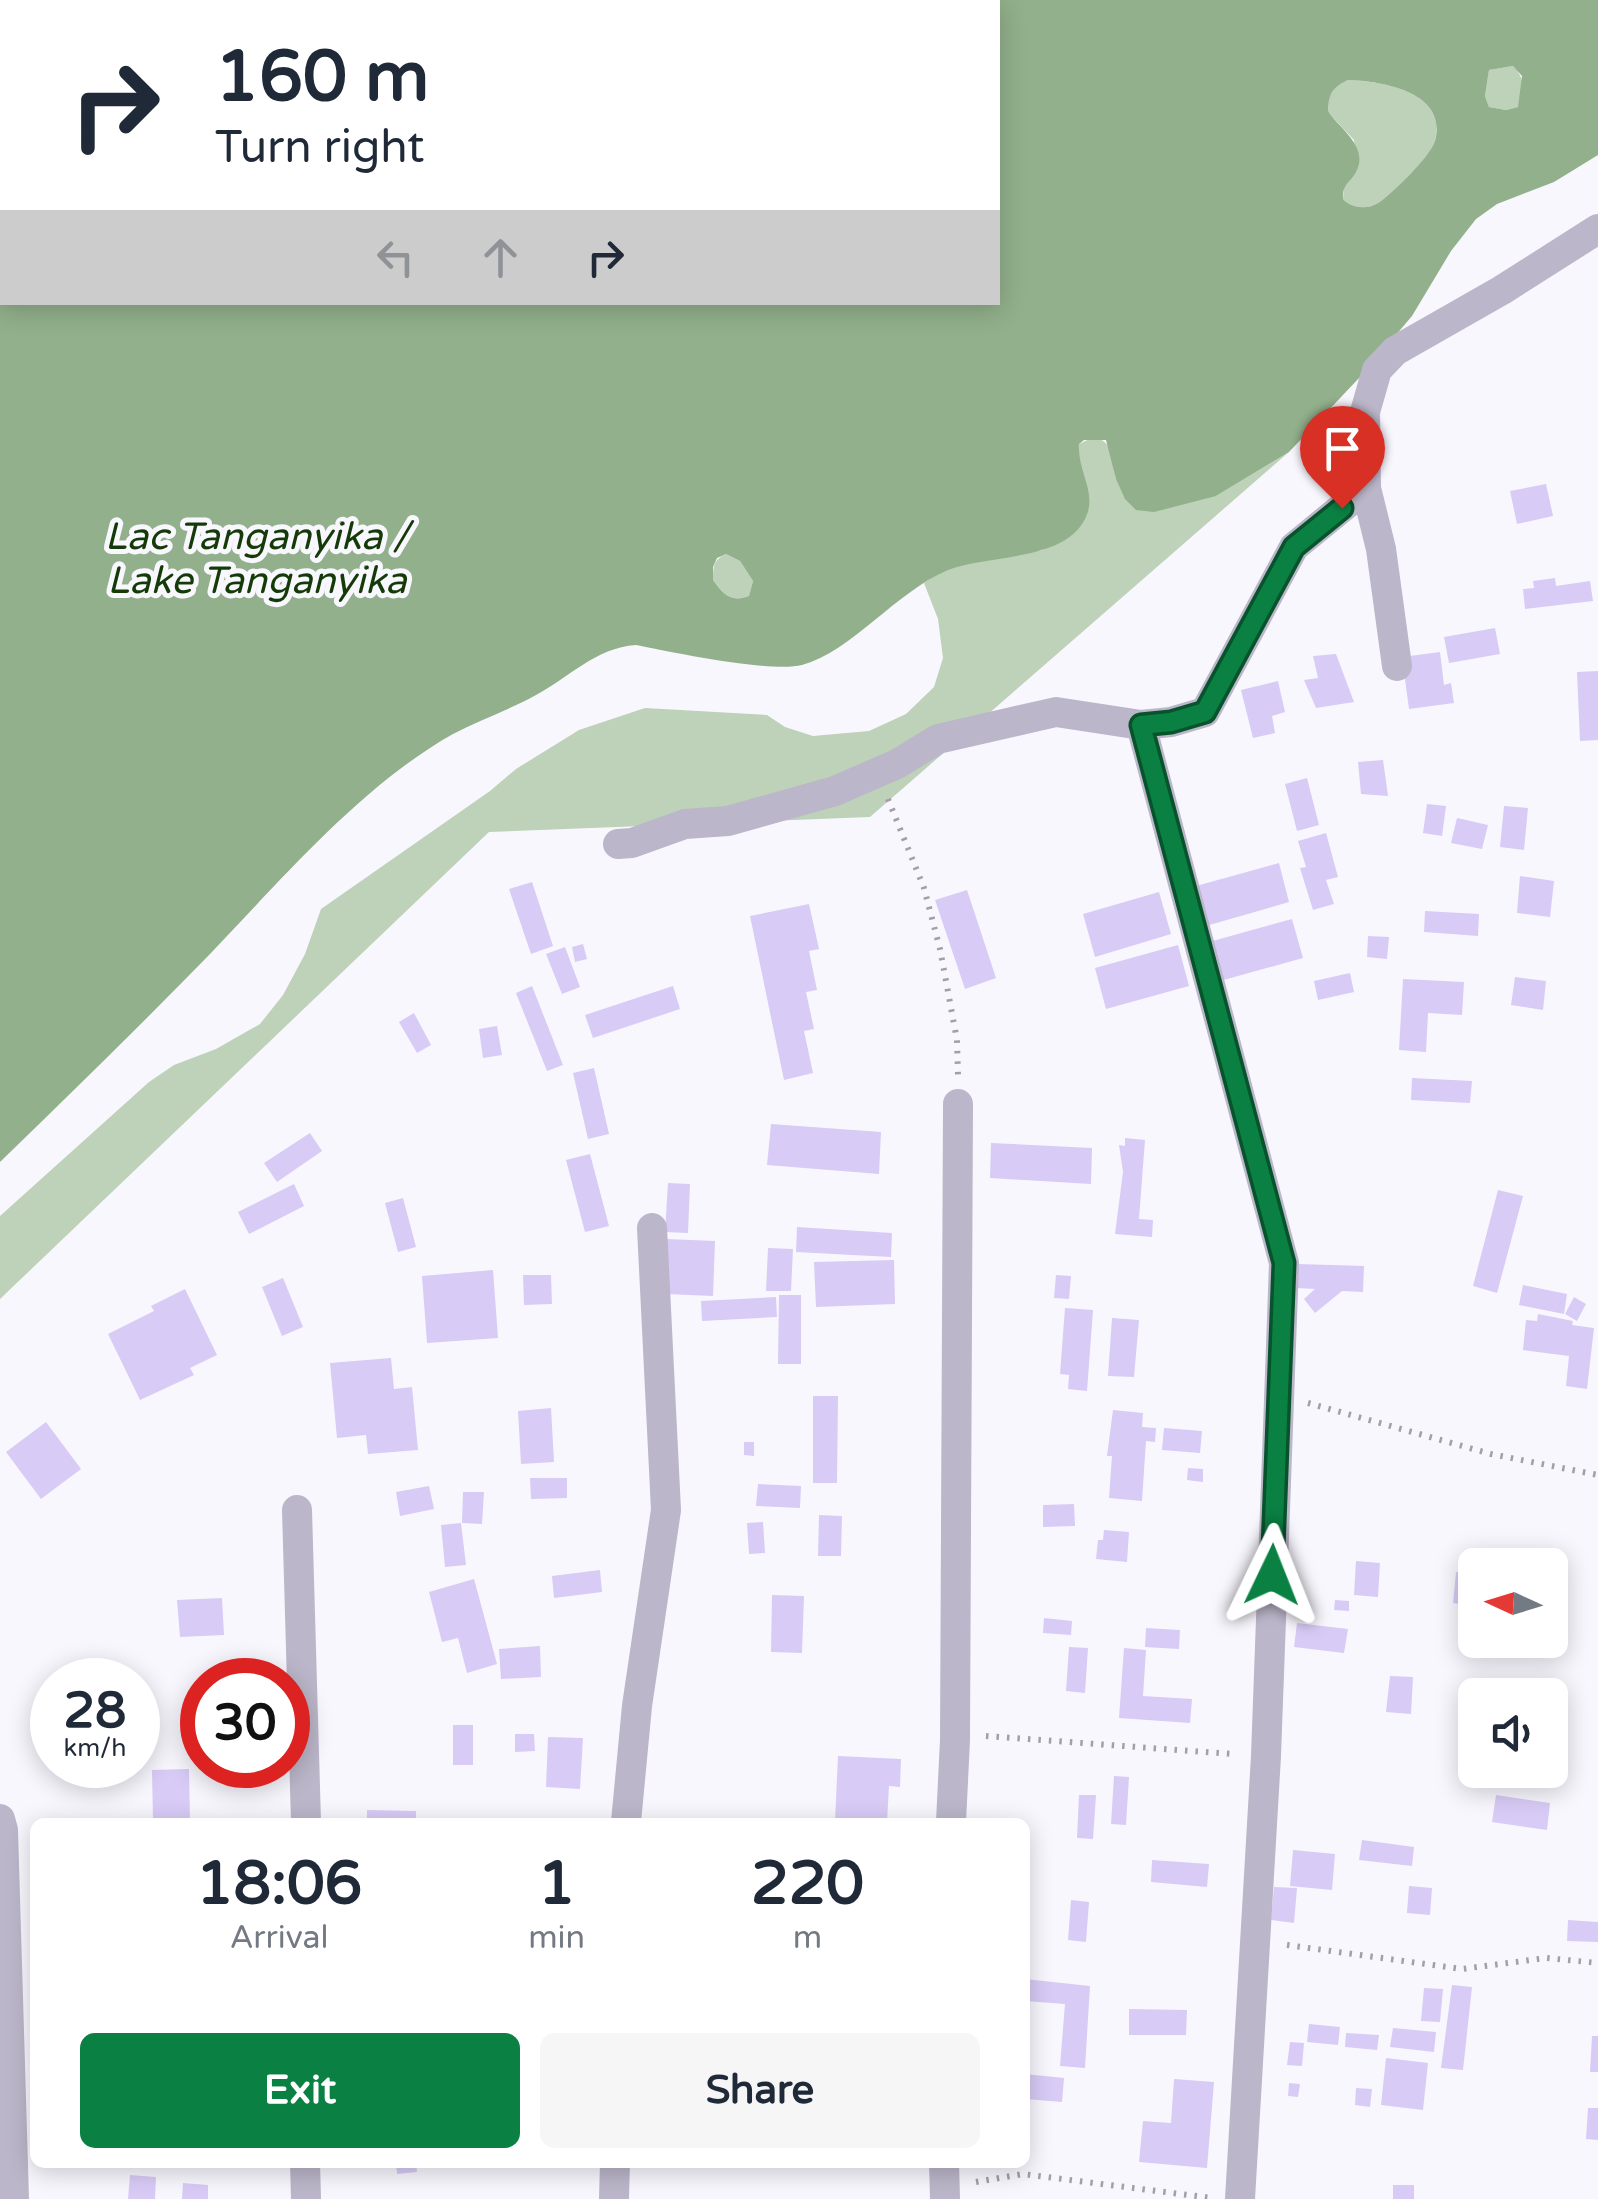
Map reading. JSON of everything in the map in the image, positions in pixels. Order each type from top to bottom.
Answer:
[{"type":"street","points":[[1398,666],[1381,549],[1366,488],[1365,412],[1377,370],[1395,351],[1598,229]]},
{"type":"street","points":[[618,844],[632,843],[685,824],[728,821],[834,791],[878,773],[938,739],[1056,712],[1141,725],[1171,722],[1205,712],[1294,547],[1366,488]]},
{"type":"street","points":[[1141,725],[1284,1263],[1266,1756],[1240,2199]]},
{"type":"street","points":[[951,1818],[955,1740],[958,1104]]},
{"type":"street","points":[[626,1818],[636,1706],[666,1510],[652,1228]]},
{"type":"street","points":[[297,1510],[306,1818]]},
{"type":"street","points":[[0,1818],[14,2199]]},
{"type":"street","points":[[305,2168],[306,2199]]},
{"type":"street","points":[[614,2199],[615,2168]]},
{"type":"path","points":[[878,773],[924,888],[940,949],[958,1040],[958,1104]]},
{"type":"path","points":[[1278,1394],[1491,1454],[1598,1474]]},
{"type":"path","points":[[955,1740],[980,1735],[1266,1756]]},
{"type":"path","points":[[1254,1941],[1462,1969],[1546,1958],[1598,1963]]},
{"type":"path","points":[[945,2183],[1023,2174],[1219,2199]]},
{"type":"shaded area","points":[[1513,66],[1523,85],[1518,107],[1489,107],[1485,96],[1489,70]]},
{"type":"shaded area","points":[[1348,80],[1409,92],[1432,111],[1436,124],[1435,141],[1427,156],[1392,192],[1369,207],[1355,206],[1343,199],[1344,184],[1357,170],[1354,140],[1328,112],[1328,99],[1337,84]]},
{"type":"shaded area","points":[[1092,438],[1108,446],[1116,479],[1216,496],[1289,452],[870,817],[489,832],[0,1299],[0,1216],[149,1082],[174,1065],[216,1049],[260,1024],[283,995],[305,954],[321,909],[516,769],[579,730],[645,708],[767,715],[785,727],[813,736],[869,731],[906,714],[934,687],[943,658],[938,619],[924,583],[1004,528],[1026,553],[1043,550],[1079,444]]},
{"type":"shaded area","points":[[726,554],[740,561],[753,581],[749,596],[728,596],[713,580],[715,564]]},
{"type":"water","name":"Lac Tanganyika / Lake Tanganyika","points":[[1000,0],[1598,0],[1598,155],[1554,182],[1497,204],[1476,219],[1451,251],[1412,316],[1289,452],[1216,496],[1154,512],[1136,510],[1125,499],[1106,440],[1084,440],[1079,444],[1079,455],[1089,504],[1082,524],[1071,536],[1039,551],[948,570],[820,658],[802,665],[768,666],[636,645],[595,657],[526,700],[453,734],[387,779],[324,835],[159,1006],[0,1162],[0,305],[1000,305]],"holes":[[[1513,66],[1522,76],[1518,107],[1489,107],[1485,96],[1489,70]],[[1348,80],[1409,92],[1432,111],[1436,124],[1435,141],[1426,156],[1392,192],[1369,207],[1355,206],[1343,199],[1344,190],[1357,170],[1359,153],[1328,111],[1332,92]],[[726,554],[740,561],[753,581],[749,596],[732,598],[713,580],[717,558]]]},
{"type":"building","points":[[1546,484],[1553,516],[1517,524],[1510,491]]},
{"type":"building","points":[[1555,578],[1556,586],[1590,581],[1593,601],[1525,609],[1523,589],[1534,588],[1533,581]]},
{"type":"building","points":[[1495,628],[1500,654],[1449,663],[1444,637]]},
{"type":"building","points":[[1440,652],[1444,685],[1451,683],[1454,703],[1409,709],[1402,657]]},
{"type":"building","points":[[1336,654],[1354,702],[1316,708],[1304,680],[1318,678],[1313,656]]},
{"type":"building","points":[[1598,671],[1598,740],[1580,741],[1577,672]]},
{"type":"building","points":[[1278,681],[1285,712],[1272,716],[1275,733],[1253,738],[1241,690]]},
{"type":"building","points":[[1383,760],[1388,796],[1361,794],[1358,762]]},
{"type":"building","points":[[1307,778],[1319,825],[1297,831],[1285,784]]},
{"type":"building","points":[[1427,804],[1446,806],[1442,836],[1423,833]]},
{"type":"building","points":[[1504,806],[1528,808],[1524,850],[1500,847]]},
{"type":"building","points":[[1457,818],[1488,825],[1482,849],[1451,843]]},
{"type":"building","points":[[1326,833],[1338,877],[1326,880],[1334,904],[1313,910],[1300,868],[1306,867],[1298,841]]},
{"type":"building","points":[[1279,863],[1289,902],[1206,926],[1196,886]]},
{"type":"building","points":[[1520,876],[1554,881],[1550,917],[1517,913]]},
{"type":"building","points":[[532,882],[553,946],[531,954],[509,889]]},
{"type":"building","points":[[967,890],[996,978],[965,989],[935,900]]},
{"type":"building","points":[[1159,892],[1171,934],[1095,957],[1083,914]]},
{"type":"building","points":[[809,904],[819,949],[809,951],[817,990],[806,992],[814,1029],[804,1031],[813,1073],[784,1080],[750,916]]},
{"type":"building","points":[[1425,911],[1479,914],[1478,936],[1424,932]]},
{"type":"building","points":[[1292,919],[1303,958],[1220,981],[1209,942]]},
{"type":"building","points":[[1368,936],[1389,937],[1387,959],[1367,957]]},
{"type":"building","points":[[583,944],[587,959],[575,962],[572,947]]},
{"type":"building","points":[[1178,945],[1189,986],[1106,1009],[1095,968]]},
{"type":"building","points":[[565,947],[580,987],[562,994],[546,954]]},
{"type":"building","points":[[1350,973],[1354,992],[1318,1000],[1314,981]]},
{"type":"building","points":[[1515,977],[1546,981],[1543,1010],[1511,1005]]},
{"type":"building","points":[[1403,979],[1464,982],[1462,1015],[1428,1013],[1426,1052],[1399,1050]]},
{"type":"building","points":[[532,986],[563,1065],[547,1071],[516,993]]},
{"type":"building","points":[[673,986],[680,1009],[593,1038],[585,1015]]},
{"type":"building","points":[[414,1013],[431,1045],[417,1053],[399,1022]]},
{"type":"building","points":[[497,1026],[502,1055],[483,1058],[479,1029]]},
{"type":"building","points":[[594,1068],[609,1134],[588,1139],[573,1073]]},
{"type":"building","points":[[1412,1078],[1472,1081],[1470,1103],[1411,1100]]},
{"type":"building","points":[[771,1124],[881,1132],[879,1174],[767,1165]]},
{"type":"building","points":[[310,1133],[322,1151],[277,1182],[264,1163]]},
{"type":"building","points":[[1125,1138],[1145,1140],[1139,1219],[1153,1220],[1152,1237],[1115,1234],[1123,1172],[1119,1145],[1125,1146]]},
{"type":"building","points":[[991,1143],[1092,1148],[1091,1184],[990,1178]]},
{"type":"building","points":[[590,1154],[609,1226],[585,1232],[566,1160]]},
{"type":"building","points":[[668,1183],[690,1184],[688,1233],[665,1232]]},
{"type":"building","points":[[294,1184],[304,1206],[249,1234],[238,1212]]},
{"type":"building","points":[[1498,1190],[1523,1196],[1497,1293],[1473,1286]]},
{"type":"building","points":[[403,1198],[416,1247],[398,1252],[385,1203]]},
{"type":"building","points":[[797,1227],[892,1233],[891,1257],[796,1252]]},
{"type":"building","points":[[667,1239],[715,1241],[713,1296],[665,1294]]},
{"type":"building","points":[[768,1248],[793,1249],[791,1291],[766,1291]]},
{"type":"building","points":[[894,1260],[895,1304],[816,1307],[814,1262]]},
{"type":"building","points":[[1298,1264],[1364,1266],[1363,1292],[1342,1291],[1315,1313],[1304,1299],[1315,1289],[1297,1288]]},
{"type":"building","points":[[493,1270],[498,1338],[427,1343],[422,1276]]},
{"type":"building","points":[[523,1275],[551,1275],[552,1304],[524,1305]]},
{"type":"building","points":[[1056,1275],[1071,1276],[1069,1299],[1054,1298]]},
{"type":"building","points":[[283,1278],[303,1327],[282,1336],[262,1287]]},
{"type":"building","points":[[1523,1285],[1567,1294],[1564,1314],[1519,1305]]},
{"type":"building","points":[[185,1289],[217,1355],[190,1368],[194,1375],[140,1400],[108,1334],[154,1311],[151,1306]]},
{"type":"building","points":[[779,1295],[801,1295],[801,1364],[778,1364]]},
{"type":"building","points":[[776,1297],[777,1317],[702,1321],[701,1301]]},
{"type":"building","points":[[1574,1297],[1586,1304],[1577,1321],[1565,1314]]},
{"type":"building","points":[[1065,1308],[1093,1310],[1087,1391],[1068,1389],[1069,1375],[1060,1374]]},
{"type":"building","points":[[1538,1314],[1594,1328],[1587,1389],[1566,1386],[1569,1356],[1523,1350],[1526,1320],[1537,1321]]},
{"type":"building","points":[[1112,1318],[1139,1320],[1134,1377],[1108,1376]]},
{"type":"building","points":[[391,1358],[394,1389],[412,1387],[418,1450],[368,1454],[366,1435],[337,1438],[330,1363]]},
{"type":"building","points":[[813,1396],[838,1396],[837,1483],[813,1483]]},
{"type":"building","points":[[551,1408],[554,1462],[521,1464],[518,1411]]},
{"type":"building","points":[[1113,1410],[1143,1413],[1142,1427],[1156,1428],[1155,1442],[1146,1441],[1142,1501],[1109,1498],[1112,1456],[1107,1456]]},
{"type":"building","points":[[46,1422],[81,1469],[41,1499],[6,1452]]},
{"type":"building","points":[[1164,1428],[1202,1431],[1200,1453],[1162,1450]]},
{"type":"building","points":[[744,1442],[754,1442],[754,1456],[744,1455]]},
{"type":"building","points":[[1188,1468],[1203,1469],[1203,1482],[1187,1480]]},
{"type":"building","points":[[530,1478],[567,1478],[567,1498],[531,1499]]},
{"type":"building","points":[[758,1484],[801,1486],[800,1508],[756,1506]]},
{"type":"building","points":[[429,1486],[434,1509],[400,1516],[396,1492]]},
{"type":"building","points":[[463,1492],[484,1492],[482,1524],[462,1523]]},
{"type":"building","points":[[1074,1504],[1075,1526],[1043,1527],[1043,1505]]},
{"type":"building","points":[[819,1515],[842,1516],[841,1556],[818,1556]]},
{"type":"building","points":[[763,1522],[765,1553],[749,1554],[747,1523]]},
{"type":"building","points":[[461,1523],[466,1565],[445,1567],[441,1525]]},
{"type":"building","points":[[1104,1530],[1129,1532],[1127,1562],[1096,1559],[1098,1540],[1103,1540]]},
{"type":"building","points":[[1356,1561],[1380,1563],[1378,1597],[1354,1595]]},
{"type":"building","points":[[600,1570],[602,1592],[554,1598],[552,1576]]},
{"type":"building","points":[[1456,1572],[1458,1572],[1458,1604],[1453,1603]]},
{"type":"building","points":[[474,1579],[497,1664],[467,1673],[458,1638],[442,1642],[429,1592]]},
{"type":"building","points":[[772,1595],[804,1596],[802,1653],[771,1652]]},
{"type":"building","points":[[222,1598],[224,1635],[180,1637],[177,1600]]},
{"type":"building","points":[[1335,1600],[1349,1601],[1349,1611],[1334,1610]]},
{"type":"building","points":[[1044,1618],[1072,1621],[1071,1635],[1043,1633]]},
{"type":"building","points":[[1297,1623],[1348,1629],[1344,1653],[1294,1647]]},
{"type":"building","points":[[1146,1628],[1180,1630],[1179,1649],[1145,1647]]},
{"type":"building","points":[[540,1646],[541,1677],[501,1679],[499,1649]]},
{"type":"building","points":[[1069,1647],[1088,1648],[1085,1693],[1066,1691]]},
{"type":"building","points":[[1124,1648],[1146,1650],[1143,1696],[1192,1699],[1190,1723],[1119,1718]]},
{"type":"building","points":[[1390,1676],[1413,1677],[1411,1714],[1386,1712]]},
{"type":"building","points":[[453,1725],[473,1725],[473,1765],[453,1765]]},
{"type":"building","points":[[515,1734],[534,1734],[535,1751],[515,1752]]},
{"type":"building","points":[[548,1737],[583,1738],[580,1789],[546,1787]]},
{"type":"building","points":[[838,1756],[901,1759],[900,1787],[889,1786],[887,1818],[835,1818]]},
{"type":"building","points":[[180,1769],[180,1788],[189,1788],[190,1818],[153,1818],[152,1788],[160,1788],[160,1770]]},
{"type":"building","points":[[1114,1776],[1129,1777],[1126,1825],[1111,1824]]},
{"type":"building","points":[[1079,1795],[1096,1795],[1093,1839],[1077,1838]]},
{"type":"building","points":[[1496,1795],[1550,1803],[1547,1830],[1492,1822]]},
{"type":"building","points":[[367,1810],[416,1811],[416,1818],[367,1818]]},
{"type":"building","points":[[1362,1840],[1414,1847],[1412,1866],[1359,1860]]},
{"type":"building","points":[[1293,1850],[1335,1854],[1332,1890],[1290,1886]]},
{"type":"building","points":[[1152,1860],[1209,1864],[1207,1887],[1151,1882]]},
{"type":"building","points":[[1409,1886],[1432,1888],[1430,1915],[1407,1913]]},
{"type":"building","points":[[1274,1887],[1297,1888],[1294,1923],[1271,1920]]},
{"type":"building","points":[[1071,1900],[1089,1902],[1086,1942],[1068,1940]]},
{"type":"building","points":[[1568,1920],[1598,1922],[1598,1942],[1567,1941]]},
{"type":"building","points":[[1030,1980],[1090,1986],[1085,2068],[1060,2066],[1065,2004],[1030,2001]]},
{"type":"building","points":[[1452,1985],[1472,1987],[1463,2070],[1441,2068]]},
{"type":"building","points":[[1424,1988],[1443,1989],[1440,2022],[1421,2021]]},
{"type":"building","points":[[1129,2009],[1187,2010],[1186,2035],[1129,2035]]},
{"type":"building","points":[[1309,2024],[1340,2027],[1338,2045],[1307,2042]]},
{"type":"building","points":[[1393,2028],[1436,2032],[1434,2052],[1390,2047]]},
{"type":"building","points":[[1346,2033],[1379,2035],[1377,2050],[1345,2047]]},
{"type":"building","points":[[1592,2036],[1598,2036],[1598,2072],[1590,2072]]},
{"type":"building","points":[[1290,2042],[1304,2043],[1302,2066],[1287,2065]]},
{"type":"building","points":[[1386,2058],[1428,2063],[1423,2110],[1381,2105]]},
{"type":"building","points":[[1030,2075],[1064,2078],[1062,2102],[1030,2099]]},
{"type":"building","points":[[1174,2079],[1214,2082],[1207,2168],[1139,2162],[1143,2121],[1171,2123]]},
{"type":"building","points":[[1289,2083],[1300,2084],[1298,2097],[1288,2096]]},
{"type":"building","points":[[1356,2088],[1372,2089],[1370,2107],[1355,2105]]},
{"type":"building","points":[[1588,2108],[1598,2108],[1598,2140],[1586,2139]]},
{"type":"building","points":[[396,2168],[417,2168],[417,2172],[397,2174]]},
{"type":"building","points":[[130,2175],[156,2177],[155,2199],[128,2199]]},
{"type":"building","points":[[183,2183],[208,2185],[208,2199],[182,2199]]},
{"type":"building","points":[[1393,2185],[1414,2185],[1414,2199],[1393,2199]]},
{"type":"route","points":[[1272,1575],[1284,1263],[1141,725],[1171,722],[1205,712],[1294,547],[1342,508]]}]
